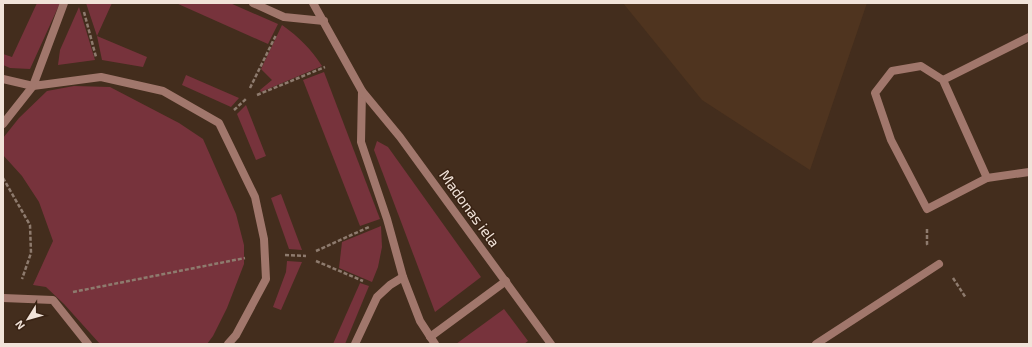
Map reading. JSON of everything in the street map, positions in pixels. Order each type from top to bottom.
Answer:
[{"type":"street","points":[[3,124],[33,86],[64,3]]},
{"type":"street","points":[[253,3],[284,17],[324,21]]},
{"type":"street","name":"Madonas iela","points":[[313,3],[362,91],[400,137],[551,344]]},
{"type":"street","points":[[943,80],[1029,36]]},
{"type":"street","points":[[987,178],[943,80],[921,66],[892,71],[875,93],[891,140],[927,209],[987,178],[1029,172]]},
{"type":"street","points":[[3,79],[33,86],[101,77],[163,91],[219,124],[255,196],[264,239],[265,254],[266,279],[236,335],[228,344]]},
{"type":"street","name":"Madonas iela","points":[[362,91],[361,142],[387,219],[403,277],[420,321],[435,344]]},
{"type":"street","points":[[816,344],[939,264]]},
{"type":"street","points":[[355,344],[376,297],[390,285],[403,277]]},
{"type":"street","points":[[430,337],[506,282]]},
{"type":"street","points":[[3,298],[53,300],[88,344]]},
{"type":"path","points":[[84,11],[101,77]]},
{"type":"path","points":[[250,88],[284,17]]},
{"type":"path","points":[[257,95],[344,58]]},
{"type":"path","points":[[3,178],[30,225],[31,253],[16,298]]},
{"type":"path","points":[[316,251],[387,219]]},
{"type":"path","points":[[72,292],[265,254]]},
{"type":"path","points":[[316,261],[369,284],[376,297]]},
{"type":"shaded area","points":[[37,3],[60,3],[30,69],[10,68],[3,65],[3,54],[12,57]]},
{"type":"shaded area","points":[[86,3],[112,3],[97,36]]},
{"type":"shaded area","points":[[176,3],[230,3],[278,24],[268,44]]},
{"type":"shaded area","points":[[623,3],[867,3],[810,170],[702,100]]},
{"type":"shaded area","points":[[79,7],[95,60],[58,65],[60,50]]},
{"type":"shaded area","points":[[282,25],[304,44],[322,66],[261,92],[260,90],[272,80],[261,69]]},
{"type":"shaded area","points":[[97,36],[147,57],[143,67],[102,60]]},
{"type":"shaded area","points":[[324,72],[380,219],[360,226],[303,80]]},
{"type":"shaded area","points":[[186,75],[239,98],[231,107],[182,85]]},
{"type":"shaded area","points":[[74,86],[110,87],[179,123],[203,139],[236,214],[244,245],[244,264],[227,308],[213,336],[207,344],[100,344],[64,304],[46,287],[33,285],[53,241],[39,202],[22,176],[3,155],[3,138],[19,118],[47,91]]},
{"type":"shaded area","points":[[246,105],[266,156],[256,160],[237,114]]},
{"type":"shaded area","points":[[377,141],[388,147],[481,277],[435,312],[374,150]]},
{"type":"shaded area","points":[[281,194],[302,250],[289,249],[271,198]]},
{"type":"shaded area","points":[[381,226],[382,247],[378,267],[372,282],[339,268],[342,242]]},
{"type":"shaded area","points":[[287,261],[302,262],[281,310],[273,307],[286,272]]},
{"type":"shaded area","points":[[360,283],[369,286],[345,344],[333,344]]},
{"type":"shaded area","points":[[504,309],[528,341],[524,344],[456,344]]}]
